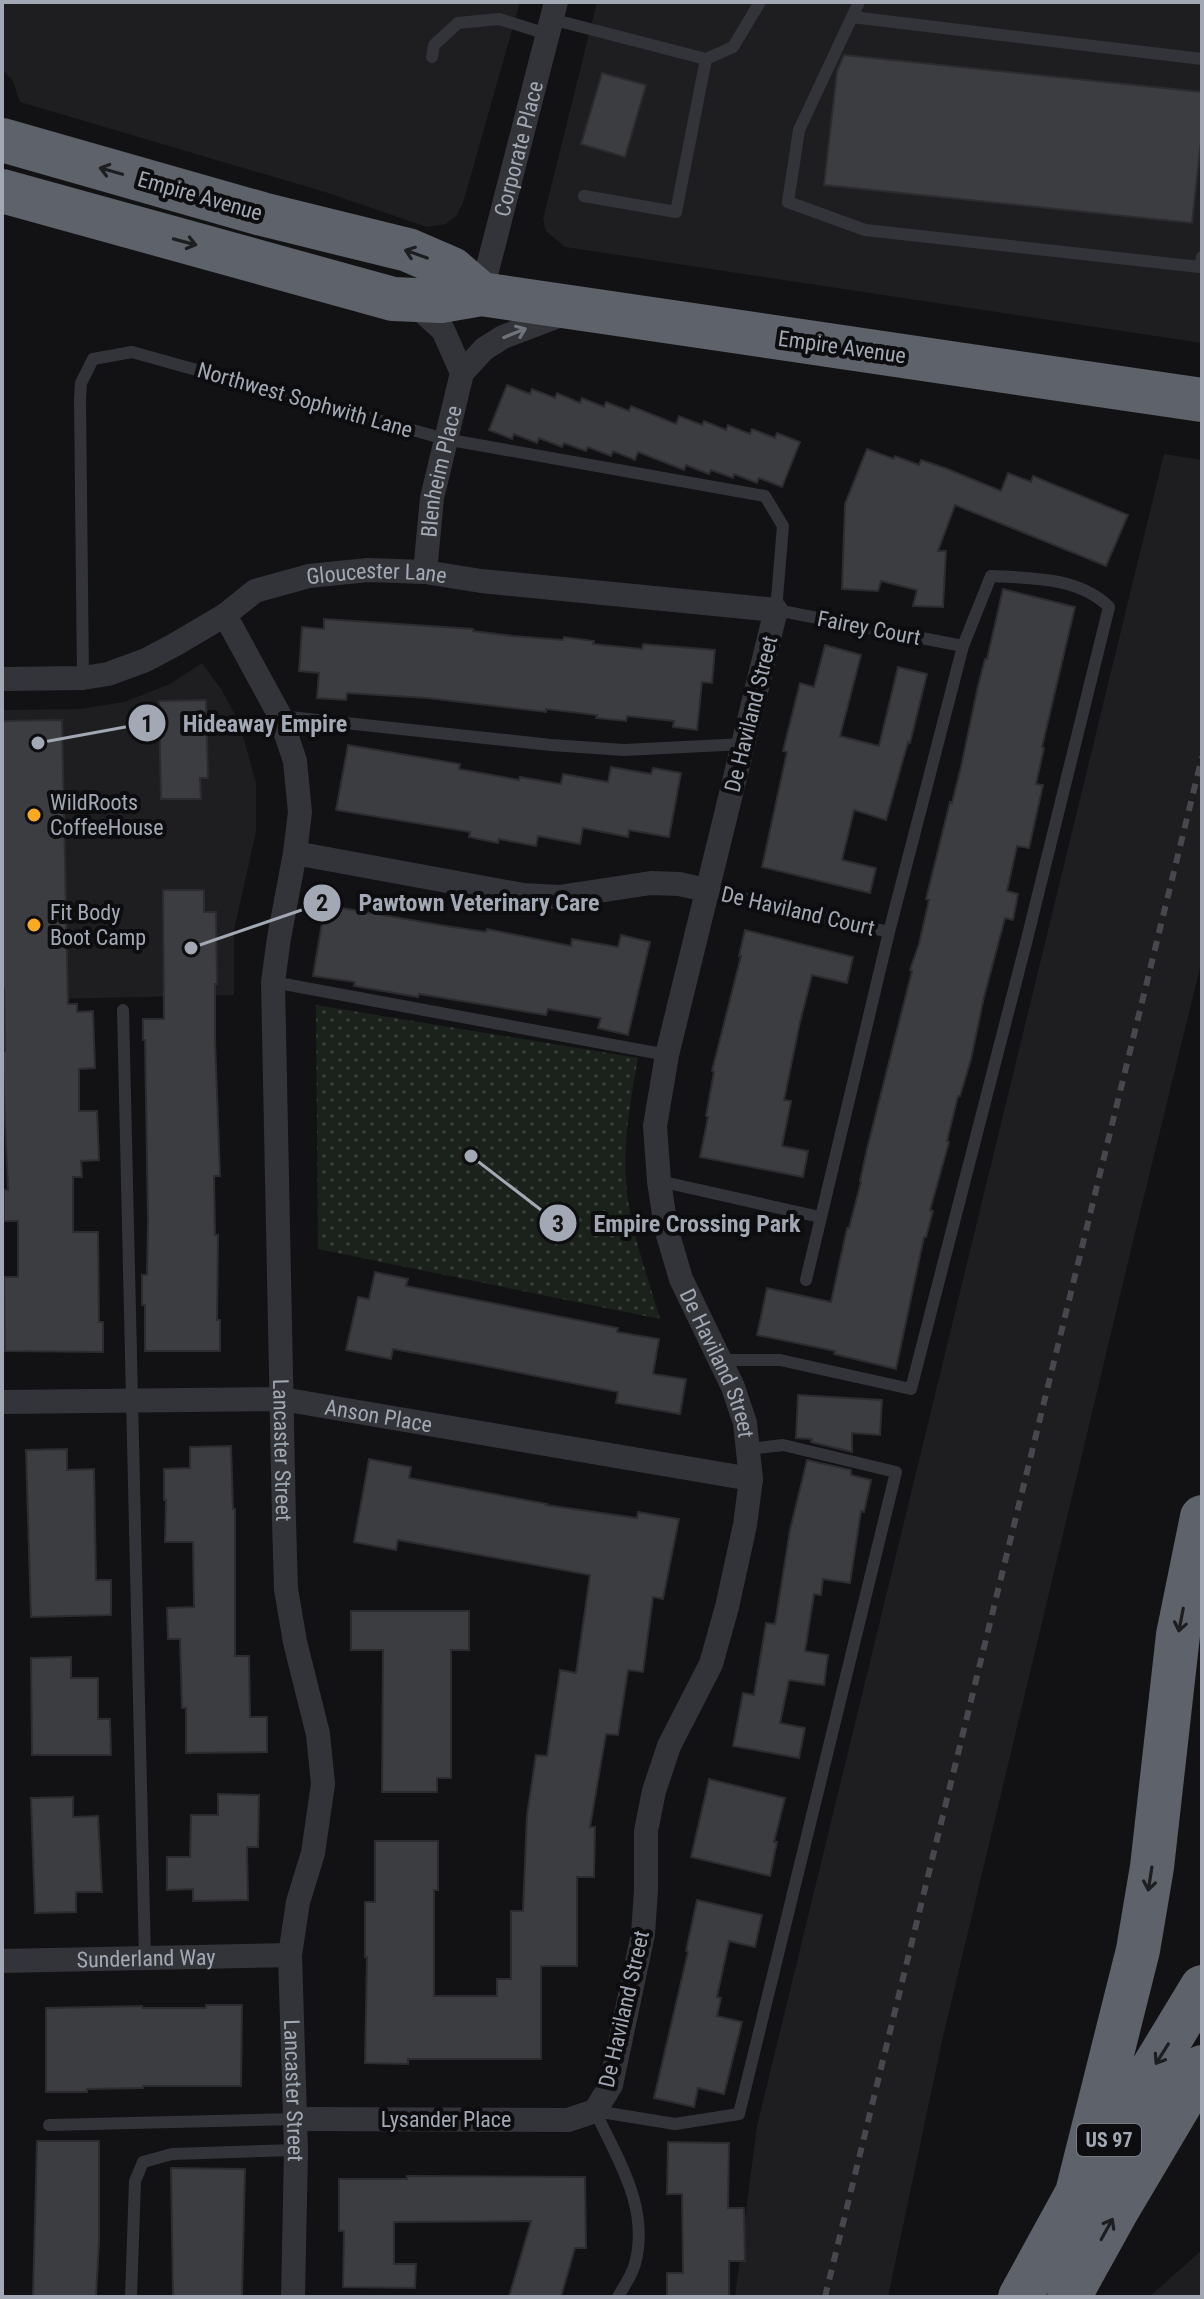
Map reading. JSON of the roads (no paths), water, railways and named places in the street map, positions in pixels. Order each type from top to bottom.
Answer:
[{"type":"highway","name":"Empire Avenue","points":[[2,140],[262,214],[408,250],[452,269],[481,294]]},
{"type":"highway","name":"Empire Avenue","points":[[2,191],[393,299],[441,301],[481,294],[1198,399]]},
{"type":"highway","points":[[1077,2193],[1138,1950],[1152,1867],[1178,1635],[1202,1517]]},
{"type":"highway","name":"US 97","points":[[1020,2297],[1077,2193],[1202,1987]]},
{"type":"highway","name":"US 97","points":[[1069,2297],[1202,2067]]},
{"type":"street","name":"Corporate Place","points":[[481,294],[551,18]]},
{"type":"street","points":[[409,300],[443,330],[462,373],[484,349],[503,337],[577,308]]},
{"type":"street","name":"Blenheim Place","points":[[425,572],[432,498],[462,373]]},
{"type":"street","name":"Gloucester Lane","points":[[2,679],[83,678],[108,674],[146,660],[225,615],[255,591],[309,576],[368,570],[425,572],[481,581],[776,610]]},
{"type":"street","name":"De Haviland Street","points":[[595,2111],[611,2085],[643,1934],[646,1831],[654,1791],[669,1746],[711,1664],[745,1525],[751,1479],[749,1449],[733,1387],[681,1279],[666,1228],[655,1126],[667,1055],[776,610]]},
{"type":"street","name":"Lancaster Street","points":[[225,615],[280,716],[295,761],[300,812],[273,982],[286,1589],[295,1642],[318,1734],[323,1784],[313,1853],[298,1902],[290,1955],[296,2150],[293,2297]]},
{"type":"street","points":[[295,853],[523,895],[559,897],[651,883],[679,884],[707,890]]},
{"type":"street","name":"Anson Place","points":[[2,1402],[282,1399],[751,1479]]},
{"type":"street","name":"Sunderland Way","points":[[2,1961],[290,1955]]},
{"type":"street","name":"Lysander Place","points":[[295,2119],[568,2120],[595,2111]]},
{"type":"lane","points":[[432,57],[434,45],[458,23],[551,18],[706,59],[733,47],[760,2]]},
{"type":"lane","points":[[859,2],[799,130],[788,202],[865,230],[1200,267],[1202,257]]},
{"type":"lane","points":[[852,17],[1202,59]]},
{"type":"lane","points":[[584,196],[676,212],[706,59]]},
{"type":"lane","name":"Northwest Sophwith Lane","points":[[83,678],[81,383],[93,359],[132,352],[445,439],[765,496],[783,526],[776,610]]},
{"type":"lane","points":[[720,1360],[780,1360],[911,1389],[1109,607],[1099,597],[1051,579],[991,576],[963,646],[889,932],[806,1280]]},
{"type":"lane","name":"Fairey Court","points":[[776,610],[963,646]]},
{"type":"lane","points":[[280,716],[624,750],[744,744]]},
{"type":"lane","name":"De Haviland Court","points":[[707,890],[889,932]]},
{"type":"lane","points":[[273,982],[667,1055]]},
{"type":"lane","points":[[123,1010],[145,1959]]},
{"type":"lane","points":[[659,1181],[820,1217]]},
{"type":"lane","points":[[595,2111],[675,2124],[739,2114],[896,1472],[783,1445],[749,1449]]},
{"type":"lane","points":[[595,2111],[638,2209],[640,2238],[634,2267],[618,2297]]},
{"type":"lane","points":[[49,2125],[295,2119]]},
{"type":"lane","points":[[131,2297],[135,2181],[143,2162],[172,2154],[296,2150]]},
{"type":"railway","points":[[825,2297],[1202,757]]},
{"type":"place","name":"Hideaway Empire","points":[[38,743]]},
{"type":"place","name":"WildRoots CoffeeHouse","points":[[34,815]]},
{"type":"place","name":"Fit Body Boot Camp","points":[[34,925]]},
{"type":"place","name":"Pawtown Veterinary Care","points":[[191,948]]},
{"type":"place","name":"Empire Crossing Park","points":[[471,1156]]}]
